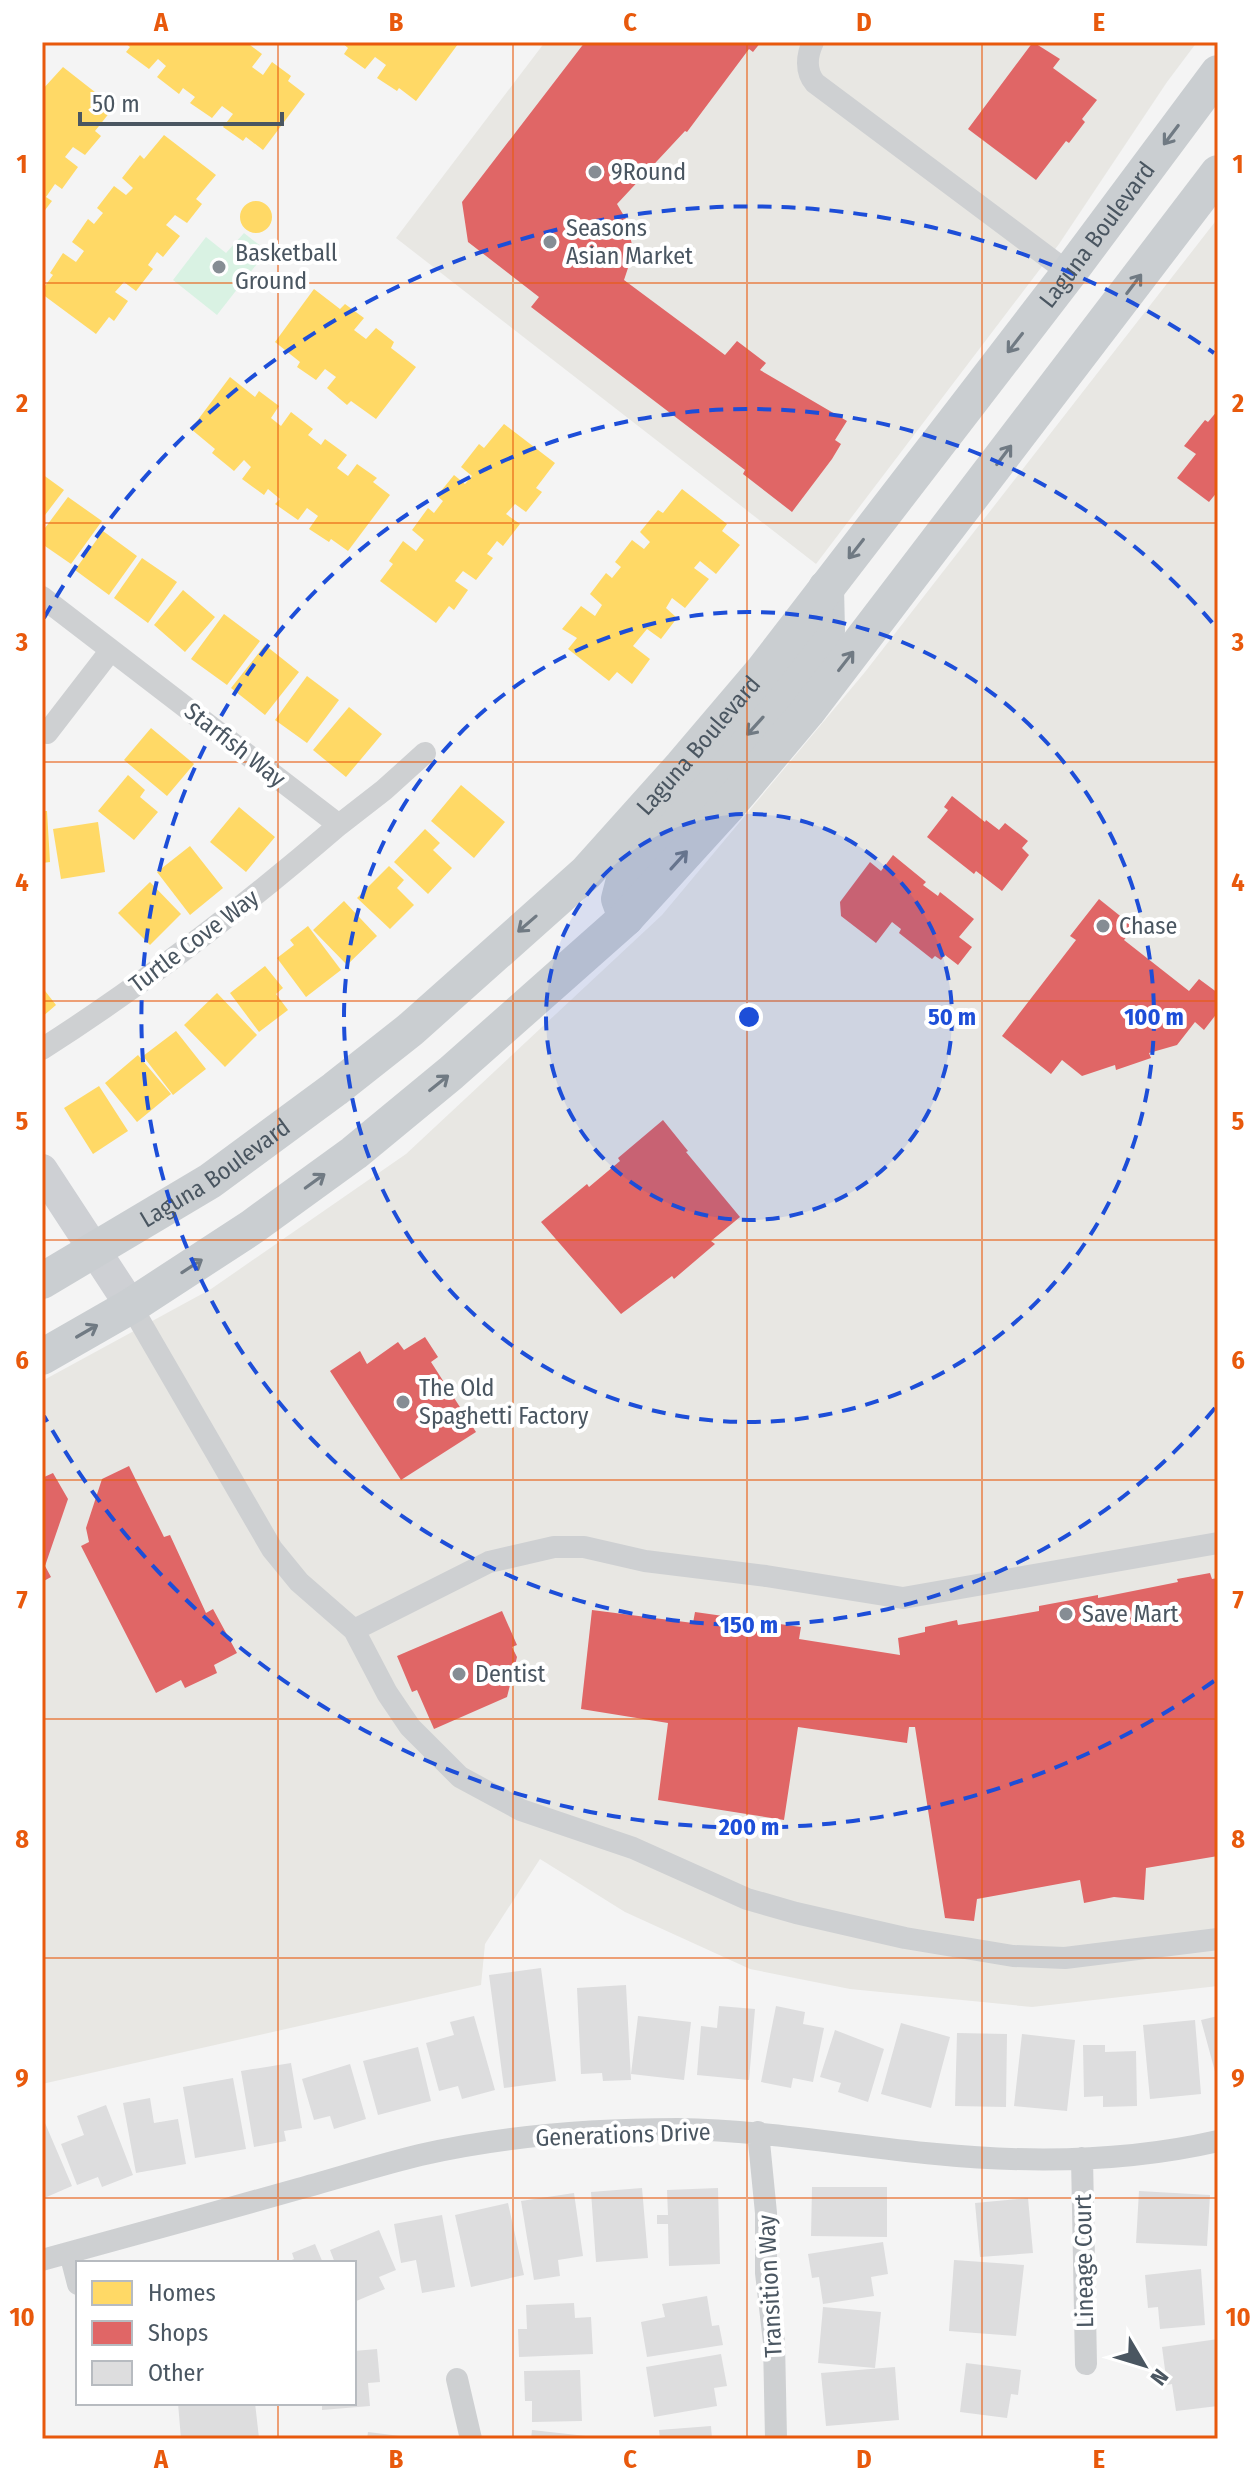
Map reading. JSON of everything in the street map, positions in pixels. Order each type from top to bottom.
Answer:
[{"type":"main road","name":"Laguna Boulevard","points":[[42,1281],[210,1181],[335,1089],[411,1029],[586,873],[712,731],[826,588],[1069,273],[1218,73]]},
{"type":"main road","points":[[42,1357],[131,1306],[252,1227],[354,1153],[451,1073],[626,918],[728,806],[807,712],[1218,173]]},
{"type":"main road","points":[[626,918],[619,899],[627,868],[765,715],[827,631],[826,588]]},
{"type":"street","points":[[813,42],[808,63],[815,83],[1069,273]]},
{"type":"street","name":"Starfish Way","points":[[42,597],[339,825]]},
{"type":"street","points":[[47,733],[111,650]]},
{"type":"street","points":[[339,825],[425,753]]},
{"type":"street","name":"Turtle Cove Way","points":[[42,1049],[177,957],[339,825]]},
{"type":"street","points":[[42,1170],[131,1306],[272,1549],[299,1582],[354,1630],[387,1693],[410,1727],[460,1777],[521,1810],[633,1848],[747,1899],[905,1938],[1013,1956],[1065,1958],[1218,1939]]},
{"type":"street","points":[[354,1630],[489,1562],[554,1547],[584,1547],[645,1561],[903,1598],[1218,1543]]},
{"type":"street","name":"Generations Drive","points":[[42,2260],[421,2155],[505,2140],[591,2132],[677,2129],[758,2132],[936,2154],[1006,2158],[1082,2158],[1192,2147],[1218,2141]]},
{"type":"street","name":"Transition Way","points":[[758,2132],[766,2213],[766,2273],[774,2342],[776,2439]]},
{"type":"street","name":"Lineage Court","points":[[1082,2158],[1086,2364]]},
{"type":"street","points":[[70,2253],[76,2276]]},
{"type":"street","points":[[457,2379],[471,2439]]},
{"type":"shaded area","points":[[545,42],[1197,42],[1059,244],[816,564],[396,238]]},
{"type":"shaded area","points":[[1218,218],[1218,1986],[1032,2007],[850,1989],[750,1969],[625,1912],[540,1859],[485,1944],[481,1985],[42,2084],[42,1381],[211,1289],[406,1154],[662,915],[865,672]]},
{"type":"green space","name":"Basketball Ground","points":[[244,233],[267,251],[217,315],[173,280],[206,237],[226,253]]},
{"type":"building: Homes","points":[[124,42],[246,42],[262,54],[252,67],[263,75],[272,62],[291,76],[288,81],[305,94],[263,150],[246,137],[243,141],[223,127],[233,114],[222,106],[212,118],[190,103],[195,97],[183,88],[179,94],[157,77],[166,66],[158,59],[149,69],[126,52],[130,47]]},
{"type":"building: Homes","points":[[341,42],[458,44],[416,101],[399,88],[397,91],[377,78],[386,65],[375,57],[365,69],[344,54],[348,48]]},
{"type":"building: Homes","points":[[63,67],[114,107],[95,131],[101,136],[85,155],[73,147],[65,157],[78,167],[62,189],[55,184],[46,197],[52,201],[42,214],[42,90]]},
{"type":"building: Homes","points":[[164,135],[216,175],[196,199],[202,204],[187,223],[175,215],[166,225],[180,236],[163,257],[157,252],[148,265],[153,269],[136,291],[124,282],[115,292],[128,301],[114,321],[109,317],[96,334],[42,294],[42,290],[63,253],[76,262],[84,251],[72,242],[88,219],[94,224],[103,213],[97,208],[114,186],[126,195],[133,188],[122,178],[140,155],[144,159]]},
{"type":"building: Homes","points":[[256,201],[268,205],[272,217],[268,229],[256,233],[244,229],[240,217],[244,205]]},
{"type":"building: Homes","points":[[314,289],[340,309],[345,304],[364,318],[354,330],[366,339],[376,328],[394,342],[391,348],[416,367],[376,419],[351,401],[347,405],[327,388],[336,377],[325,369],[316,380],[297,367],[300,362],[275,342]]},
{"type":"building: Homes","points":[[230,377],[255,397],[259,391],[279,406],[271,418],[281,426],[291,412],[313,429],[308,435],[321,445],[325,439],[347,455],[337,468],[348,476],[357,464],[377,478],[373,482],[390,495],[348,551],[309,529],[318,516],[307,508],[298,520],[275,504],[280,499],[268,489],[264,495],[242,479],[251,467],[244,460],[234,471],[212,453],[215,449],[191,429]]},
{"type":"building: Homes","points":[[504,424],[555,463],[536,488],[542,492],[526,512],[515,504],[506,514],[520,524],[503,546],[497,541],[487,554],[493,558],[476,580],[463,571],[455,581],[468,590],[454,610],[449,606],[436,623],[380,581],[393,564],[389,561],[403,541],[416,551],[424,540],[412,530],[428,508],[434,513],[443,501],[437,496],[454,475],[465,484],[472,476],[461,467],[479,444],[484,448]]},
{"type":"building: Homes","points":[[42,474],[64,490],[42,519]]},
{"type":"building: Homes","points":[[682,489],[727,524],[722,531],[740,545],[716,574],[700,561],[694,568],[709,579],[685,608],[672,598],[666,608],[677,618],[661,639],[647,629],[633,646],[650,659],[632,684],[617,672],[609,681],[568,649],[577,638],[562,629],[581,606],[595,616],[602,605],[590,594],[606,573],[612,578],[621,567],[615,562],[632,540],[644,549],[650,542],[640,532],[658,510],[663,513]]},
{"type":"building: Homes","points":[[68,497],[102,521],[71,564],[42,544],[42,532]]},
{"type":"building: Homes","points":[[103,531],[137,556],[109,595],[75,570]]},
{"type":"building: Homes","points":[[142,558],[177,582],[148,623],[114,598]]},
{"type":"building: Homes","points":[[183,590],[215,617],[185,652],[154,625]]},
{"type":"building: Homes","points":[[224,614],[260,641],[227,685],[191,659]]},
{"type":"building: Homes","points":[[265,645],[299,672],[265,715],[231,688]]},
{"type":"building: Homes","points":[[307,676],[339,700],[307,743],[275,720]]},
{"type":"building: Homes","points":[[349,707],[382,734],[346,777],[313,750]]},
{"type":"building: Homes","points":[[151,728],[194,764],[167,796],[124,760]]},
{"type":"building: Homes","points":[[128,775],[145,790],[140,797],[158,812],[134,840],[98,811]]},
{"type":"building: Homes","points":[[461,785],[505,822],[474,858],[431,821]]},
{"type":"building: Homes","points":[[239,807],[275,837],[246,872],[210,842]]},
{"type":"building: Homes","points":[[42,811],[47,811],[50,862],[42,863]]},
{"type":"building: Homes","points":[[98,822],[105,872],[61,879],[53,829]]},
{"type":"building: Homes","points":[[425,829],[440,843],[433,850],[452,868],[428,894],[394,862]]},
{"type":"building: Homes","points":[[190,846],[223,888],[190,915],[157,872]]},
{"type":"building: Homes","points":[[389,866],[404,880],[397,888],[414,905],[390,929],[357,898]]},
{"type":"building: Homes","points":[[150,882],[181,914],[150,945],[118,913]]},
{"type":"building: Homes","points":[[344,901],[377,936],[347,965],[313,930]]},
{"type":"building: Homes","points":[[308,926],[341,970],[306,997],[277,958],[294,945],[290,940]]},
{"type":"building: Homes","points":[[265,966],[283,988],[276,994],[288,1010],[259,1032],[230,993]]},
{"type":"building: Homes","points":[[42,987],[56,1005],[42,1017]]},
{"type":"building: Homes","points":[[217,993],[257,1035],[225,1067],[184,1025]]},
{"type":"building: Homes","points":[[176,1031],[206,1069],[173,1095],[143,1056]]},
{"type":"building: Homes","points":[[138,1055],[171,1094],[137,1122],[105,1083]]},
{"type":"building: Homes","points":[[99,1086],[128,1131],[93,1154],[64,1108]]},
{"type":"building: Shops","points":[[585,42],[761,42],[753,52],[749,49],[687,132],[617,204],[627,221],[632,245],[632,256],[624,280],[725,355],[737,341],[766,363],[760,370],[847,421],[835,440],[841,444],[832,459],[792,512],[743,474],[745,470],[531,307],[539,297],[468,242],[462,202]]},
{"type":"building: Shops","points":[[1033,42],[1060,59],[1053,68],[1097,100],[1069,143],[1066,141],[1036,180],[968,129]]},
{"type":"building: Shops","points":[[1218,410],[1218,491],[1209,502],[1177,478],[1196,454],[1184,446],[1205,420],[1208,422]]},
{"type":"building: Shops","points":[[952,796],[985,822],[999,830],[1005,823],[1028,841],[1022,848],[1029,855],[1002,891],[976,871],[974,874],[927,837],[948,810],[944,807]]},
{"type":"building: Shops","points":[[893,855],[926,882],[923,885],[938,896],[940,892],[974,919],[959,937],[972,947],[958,965],[945,955],[941,960],[935,956],[932,959],[899,933],[901,929],[892,922],[876,943],[841,916],[840,902],[870,862],[881,871]]},
{"type":"building: Shops","points":[[1099,899],[1134,927],[1124,940],[1189,991],[1199,979],[1218,993],[1218,1012],[1204,1030],[1195,1022],[1177,1045],[1149,1053],[1151,1058],[1116,1070],[1115,1065],[1082,1076],[1062,1060],[1051,1074],[1002,1036],[1076,940],[1070,936]]},
{"type":"building: Shops","points":[[663,1120],[740,1217],[711,1241],[715,1244],[674,1279],[672,1276],[621,1314],[541,1222],[587,1184],[589,1187]]},
{"type":"building: Shops","name":"The Old Spaghetti Factory","points":[[425,1337],[438,1357],[431,1362],[476,1432],[401,1480],[330,1371],[360,1351],[367,1364],[398,1342],[404,1350]]},
{"type":"building: Shops","points":[[129,1466],[164,1537],[170,1535],[206,1613],[213,1609],[237,1653],[214,1665],[217,1673],[185,1688],[181,1680],[156,1693],[81,1546],[89,1542],[86,1528],[102,1479]]},
{"type":"building: Shops","points":[[53,1473],[68,1499],[45,1566],[51,1577],[42,1582],[42,1478]]},
{"type":"building: Shops","points":[[1210,1573],[1212,1579],[1218,1578],[1218,1856],[1146,1868],[1144,1900],[1114,1897],[1084,1903],[1080,1880],[977,1899],[974,1921],[945,1918],[915,1727],[909,1727],[907,1743],[798,1727],[784,1820],[658,1800],[668,1723],[581,1709],[592,1610],[693,1623],[695,1612],[801,1627],[799,1639],[900,1655],[898,1638],[925,1632],[925,1627],[957,1620],[958,1625],[1039,1611],[1039,1606],[1098,1595],[1098,1598]]},
{"type":"building: Shops","name":"Dentist","points":[[502,1611],[517,1645],[512,1647],[517,1657],[507,1697],[434,1729],[417,1690],[412,1692],[397,1656]]},
{"type":"building: Other","points":[[541,1968],[556,2081],[504,2088],[489,1975]]},
{"type":"building: Other","points":[[626,1985],[631,2080],[603,2081],[602,2073],[581,2074],[577,1988]]},
{"type":"building: Other","points":[[719,2006],[755,2009],[749,2080],[697,2075],[701,2026],[717,2028]]},
{"type":"building: Other","points":[[776,2006],[805,2012],[803,2024],[824,2028],[813,2082],[793,2078],[791,2088],[761,2082]]},
{"type":"building: Other","points":[[474,2016],[495,2090],[462,2099],[458,2086],[439,2091],[426,2043],[454,2035],[450,2022]]},
{"type":"building: Other","points":[[638,2016],[691,2022],[684,2080],[631,2074]]},
{"type":"building: Other","points":[[1218,2016],[1218,2079],[1217,2079],[1201,2020]]},
{"type":"building: Other","points":[[1195,2020],[1201,2094],[1150,2099],[1143,2025]]},
{"type":"building: Other","points":[[901,2023],[950,2037],[931,2108],[881,2094]]},
{"type":"building: Other","points":[[835,2030],[884,2049],[868,2102],[838,2092],[841,2083],[820,2077]]},
{"type":"building: Other","points":[[957,2033],[1007,2034],[1006,2107],[955,2106]]},
{"type":"building: Other","points":[[1022,2034],[1075,2040],[1067,2111],[1014,2106]]},
{"type":"building: Other","points":[[1083,2045],[1105,2045],[1105,2052],[1136,2051],[1137,2106],[1103,2107],[1103,2096],[1084,2097]]},
{"type":"building: Other","points":[[418,2047],[431,2101],[378,2115],[363,2061]]},
{"type":"building: Other","points":[[291,2063],[302,2128],[284,2131],[286,2141],[254,2147],[241,2071]]},
{"type":"building: Other","points":[[350,2064],[366,2119],[334,2129],[330,2116],[314,2120],[302,2079]]},
{"type":"building: Other","points":[[233,2078],[246,2149],[195,2158],[183,2087]]},
{"type":"building: Other","points":[[150,2098],[154,2123],[178,2119],[186,2164],[136,2173],[123,2103]]},
{"type":"building: Other","points":[[106,2105],[133,2175],[102,2187],[98,2177],[77,2185],[61,2144],[84,2135],[77,2116]]},
{"type":"building: Other","points":[[42,2116],[72,2186],[42,2199]]},
{"type":"building: Other","points":[[812,2187],[887,2187],[887,2237],[811,2236]]},
{"type":"building: Other","points":[[642,2188],[648,2258],[596,2262],[591,2192]]},
{"type":"building: Other","points":[[718,2188],[720,2264],[669,2266],[668,2224],[657,2224],[657,2215],[668,2215],[667,2190]]},
{"type":"building: Other","points":[[1139,2191],[1210,2195],[1207,2246],[1136,2243]]},
{"type":"building: Other","points":[[574,2193],[583,2256],[558,2260],[560,2276],[534,2280],[521,2201]]},
{"type":"building: Other","points":[[1028,2198],[1033,2253],[980,2257],[975,2203]]},
{"type":"building: Other","points":[[508,2203],[524,2275],[471,2287],[455,2215]]},
{"type":"building: Other","points":[[442,2215],[455,2287],[422,2293],[416,2260],[401,2263],[394,2224]]},
{"type":"building: Other","points":[[379,2230],[396,2270],[379,2277],[385,2289],[356,2301],[356,2261],[334,2261],[330,2250]]},
{"type":"building: Other","points":[[883,2242],[888,2274],[871,2277],[874,2296],[823,2304],[819,2277],[812,2278],[808,2254]]},
{"type":"building: Other","points":[[315,2244],[322,2261],[290,2261],[294,2259],[292,2253]]},
{"type":"building: Other","points":[[954,2260],[1024,2265],[1016,2336],[949,2331]]},
{"type":"building: Other","points":[[1201,2269],[1205,2325],[1160,2329],[1158,2307],[1148,2308],[1145,2275]]},
{"type":"building: Other","points":[[707,2296],[712,2326],[719,2325],[723,2345],[647,2357],[641,2322],[665,2317],[662,2304]]},
{"type":"building: Other","points":[[574,2303],[575,2318],[591,2317],[593,2354],[519,2357],[518,2329],[527,2329],[526,2305]]},
{"type":"building: Other","points":[[823,2307],[881,2312],[875,2368],[818,2363]]},
{"type":"building: Other","points":[[1218,2339],[1218,2406],[1176,2411],[1172,2384],[1167,2385],[1162,2347]]},
{"type":"building: Other","points":[[377,2349],[380,2382],[368,2383],[370,2406],[322,2410],[322,2405],[356,2405],[356,2351]]},
{"type":"building: Other","points":[[721,2354],[727,2386],[714,2388],[717,2406],[654,2417],[646,2367]]},
{"type":"building: Other","points":[[966,2363],[1021,2370],[1018,2395],[1011,2394],[1007,2418],[960,2412]]},
{"type":"building: Other","points":[[895,2367],[899,2420],[826,2426],[821,2373]]},
{"type":"building: Other","points":[[580,2370],[582,2421],[532,2422],[532,2401],[525,2401],[524,2371]]},
{"type":"building: Other","points":[[178,2405],[255,2405],[259,2438],[181,2439]]},
{"type":"building: Other","points":[[711,2426],[712,2439],[660,2439],[659,2430]]},
{"type":"building: Other","points":[[532,2430],[586,2436],[585,2439],[531,2439]]},
{"type":"building: Other","points":[[368,2432],[408,2437],[408,2439],[367,2439]]},
{"type":"place","name":"9Round","points":[[595,172]]},
{"type":"place","name":"Seasons Asian Market","points":[[550,242]]},
{"type":"place","name":"Basketball Ground","points":[[219,267]]},
{"type":"place","name":"Chase","points":[[1103,926]]},
{"type":"place","name":"The Old Spaghetti Factory","points":[[403,1402]]},
{"type":"place","name":"Save Mart","points":[[1066,1614]]},
{"type":"place","name":"Dentist","points":[[459,1674]]}]
